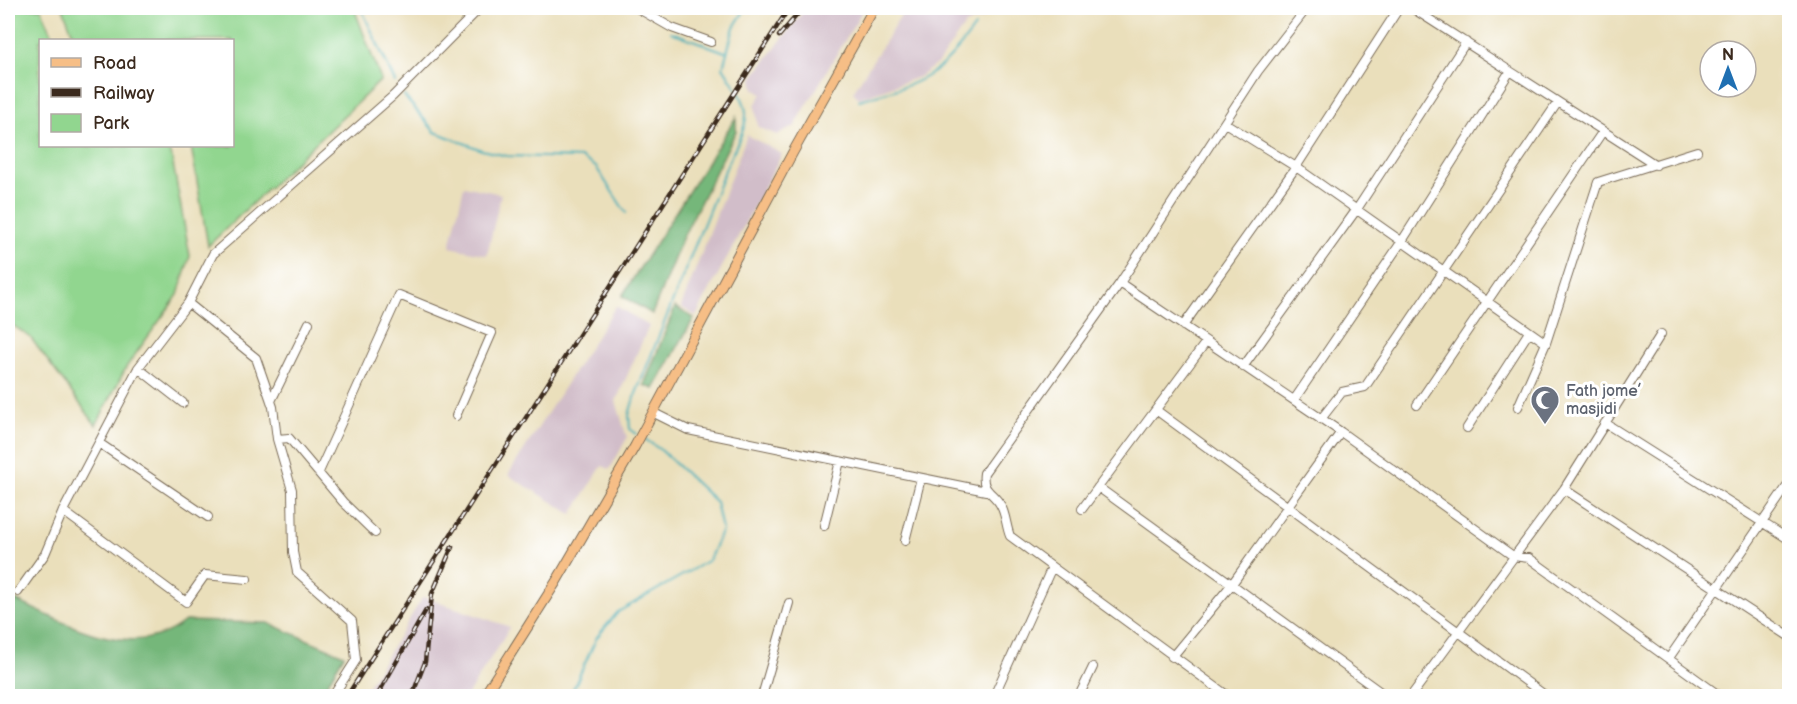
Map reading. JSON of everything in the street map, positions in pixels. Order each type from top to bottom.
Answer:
[{"type":"main road","points":[[484,696],[556,582],[647,426],[782,173],[874,8]]},
{"type":"street","points":[[18,592],[45,554],[63,511],[138,368],[188,303],[213,254],[393,96],[480,8]]},
{"type":"street","points":[[637,8],[672,28],[711,42]]},
{"type":"street","points":[[986,490],[983,482],[984,473],[1120,283],[1258,71],[1307,8]]},
{"type":"street","points":[[1183,326],[1296,167],[1399,8]]},
{"type":"street","points":[[1412,8],[1656,165]]},
{"type":"street","points":[[1243,367],[1357,209],[1466,42]]},
{"type":"street","points":[[1294,400],[1402,241],[1510,71]]},
{"type":"street","points":[[1321,419],[1342,392],[1365,387],[1558,102]]},
{"type":"street","points":[[1225,123],[1296,167],[1546,344]]},
{"type":"street","points":[[1417,405],[1603,131]]},
{"type":"street","points":[[1518,407],[1546,344],[1598,182],[1697,151]]},
{"type":"street","points":[[1120,283],[1341,432],[1513,556],[1529,558],[1720,696]]},
{"type":"street","points":[[320,472],[399,295],[492,333],[456,416]]},
{"type":"street","points":[[188,303],[256,358],[271,401],[277,439],[292,490],[293,552],[297,572],[352,621],[355,634],[356,660],[333,696]]},
{"type":"street","points":[[271,401],[309,323]]},
{"type":"street","points":[[1467,428],[1529,332]]},
{"type":"street","points":[[1411,696],[1564,489],[1661,334]]},
{"type":"street","points":[[1082,509],[1206,342]]},
{"type":"street","points":[[138,368],[183,404]]},
{"type":"street","points":[[1156,410],[1546,696]]},
{"type":"street","points":[[654,413],[688,430],[986,490],[998,500],[1003,509],[1010,536],[1228,696]]},
{"type":"street","points":[[1605,423],[1790,540]]},
{"type":"street","points":[[1172,657],[1232,584],[1341,432]]},
{"type":"street","points":[[277,439],[289,438],[343,502],[375,533]]},
{"type":"street","points":[[99,443],[208,517]]},
{"type":"street","points":[[824,526],[840,461]]},
{"type":"street","points":[[905,541],[921,478]]},
{"type":"street","points":[[1669,657],[1790,482]]},
{"type":"street","points":[[1098,487],[1386,696]]},
{"type":"street","points":[[1564,489],[1790,637]]},
{"type":"street","points":[[63,511],[186,602],[205,575],[247,579]]},
{"type":"street","points":[[993,696],[1052,567]]},
{"type":"street","points":[[762,696],[789,603]]},
{"type":"street","points":[[1079,696],[1093,667]]},
{"type":"shaded area","points":[[806,8],[864,8],[794,127],[777,135],[758,127],[755,105],[762,94],[754,89],[752,78]]},
{"type":"shaded area","points":[[906,8],[995,8],[984,18],[965,25],[938,63],[919,77],[859,98],[853,92]]},
{"type":"shaded area","points":[[747,135],[782,154],[696,316],[681,307]]},
{"type":"shaded area","points":[[464,186],[501,194],[487,255],[450,247]]},
{"type":"shaded area","points":[[616,306],[649,326],[616,401],[627,438],[610,469],[602,466],[572,514],[508,475]]},
{"type":"shaded area","points":[[423,597],[510,627],[467,696],[362,696]]},
{"type":"green space","points":[[8,8],[41,8],[55,39],[39,39],[39,147],[162,147],[171,153],[190,256],[178,295],[127,366],[96,425],[30,337],[8,322]]},
{"type":"green space","points":[[63,8],[354,8],[381,80],[208,246],[191,147],[234,147],[234,39],[75,39]]},
{"type":"green space","points":[[736,117],[736,131],[682,239],[652,314],[622,296]]},
{"type":"green space","points":[[675,307],[694,318],[654,389],[644,385]]},
{"type":"green space","points":[[13,599],[77,628],[121,639],[143,639],[165,633],[185,621],[268,623],[344,655],[320,696],[8,696],[8,624]]},
{"type":"waterway","points":[[361,8],[395,82]]},
{"type":"waterway","points":[[637,434],[630,429],[629,415],[633,401],[729,160],[743,131],[746,112],[744,103],[723,67],[734,27],[746,8]]},
{"type":"waterway","points":[[859,100],[898,89],[926,77],[949,58],[975,27]]},
{"type":"waterway","points":[[671,32],[725,52]]},
{"type":"waterway","points":[[404,96],[435,132],[482,150],[507,156],[582,158],[596,167],[626,213]]},
{"type":"waterway","points":[[570,696],[597,637],[618,612],[709,560],[722,530],[716,502],[662,451],[642,437]]},
{"type":"railway","points":[[347,696],[789,8]]},
{"type":"railway","points":[[779,36],[803,8]]},
{"type":"railway","points":[[412,696],[425,662],[432,594],[452,547]]},
{"type":"railway","points":[[377,696],[426,610]]},
{"type":"place","name":"Fath jome’ masjidi","points":[[1545,426]]}]
